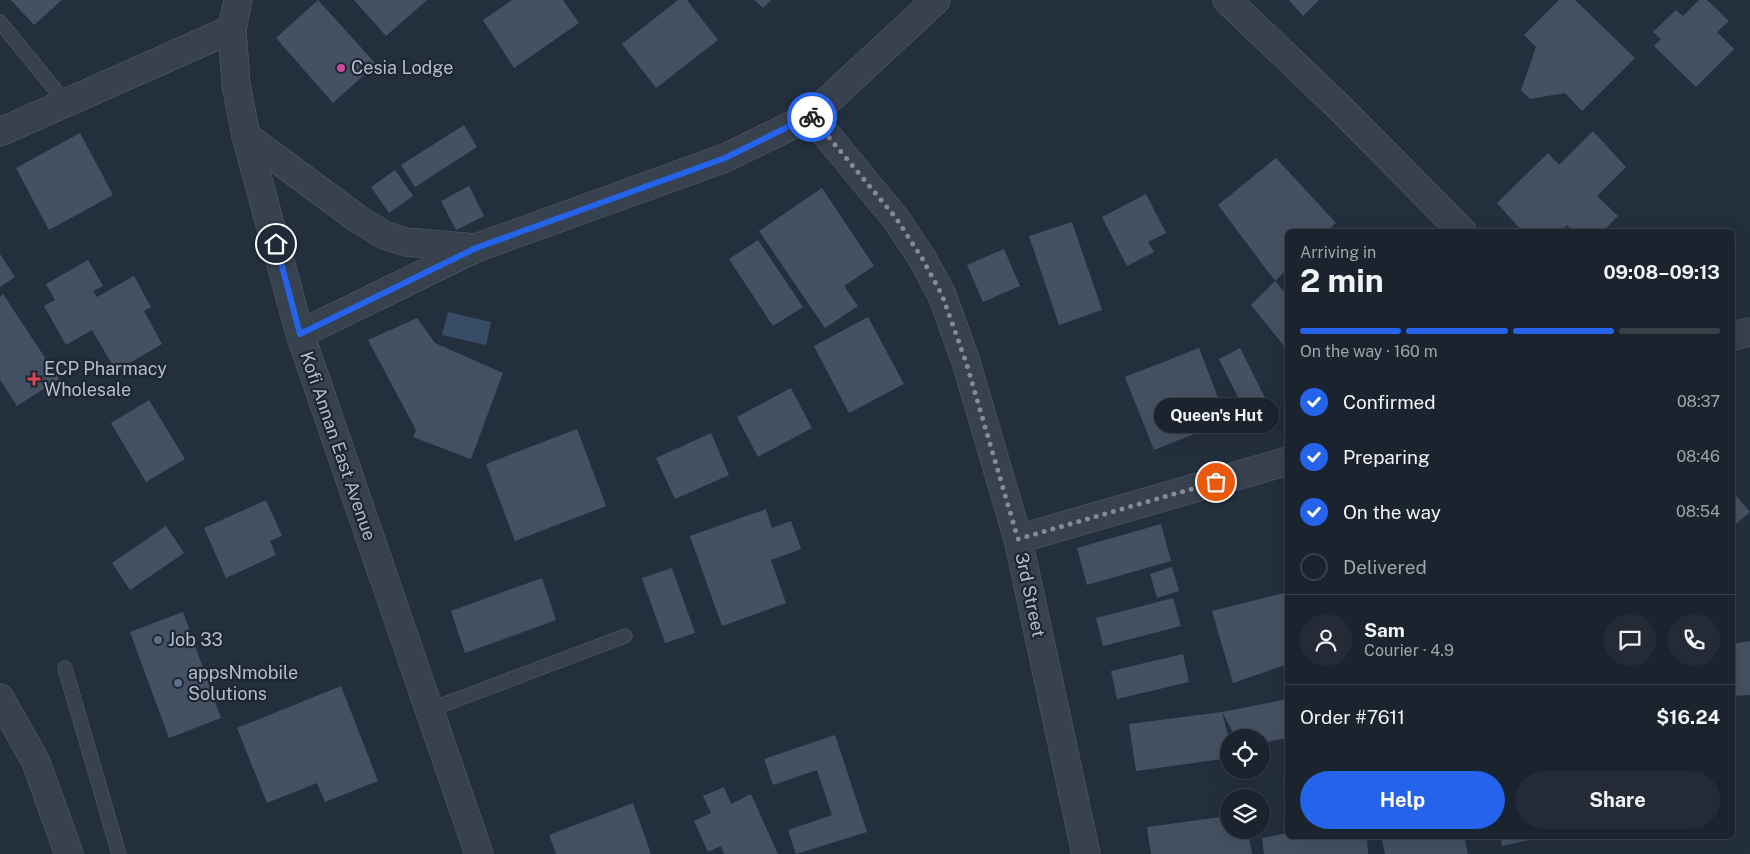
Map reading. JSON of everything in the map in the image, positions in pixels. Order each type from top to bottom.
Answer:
[{"type":"street","name":"Kofi Annan East Avenue","points":[[238,0],[232,29],[236,84],[246,136],[300,334],[479,854]]},
{"type":"street","points":[[300,334],[476,248],[725,158],[810,116],[936,0]]},
{"type":"street","points":[[1227,0],[1338,106],[1460,229]]},
{"type":"street","points":[[0,132],[232,29]]},
{"type":"street","name":"3rd Street","points":[[810,116],[896,218],[922,258],[942,295],[966,362],[1018,539],[1086,854]]},
{"type":"street","points":[[246,136],[358,219],[384,235],[406,242],[476,248]]},
{"type":"street","points":[[1735,335],[1750,332]]},
{"type":"street","points":[[1018,539],[1285,462]]},
{"type":"street","points":[[0,698],[36,762],[69,854]]},
{"type":"lane","points":[[0,22],[66,103]]},
{"type":"lane","points":[[429,710],[625,636]]},
{"type":"lane","points":[[65,668],[119,854]]},
{"type":"water","points":[[448,312],[491,322],[486,345],[442,335]]},
{"type":"building","points":[[11,0],[62,0],[34,25]]},
{"type":"building","points":[[318,0],[376,64],[333,103],[276,38]]},
{"type":"building","points":[[354,0],[427,0],[386,36]]},
{"type":"building","points":[[512,0],[563,0],[579,23],[514,68],[483,20]]},
{"type":"building","points":[[678,0],[687,0],[718,40],[656,88],[622,44]]},
{"type":"building","points":[[754,0],[771,0],[763,8]]},
{"type":"building","points":[[1289,0],[1319,0],[1303,16]]},
{"type":"building","points":[[1559,0],[1575,0],[1635,58],[1582,111],[1565,93],[1530,99],[1521,90],[1536,47],[1524,35]]},
{"type":"building","points":[[1699,0],[1707,0],[1729,21],[1717,32],[1734,49],[1696,87],[1654,46],[1661,39],[1653,32],[1676,10],[1683,16]]},
{"type":"building","points":[[464,125],[477,147],[415,187],[401,165]]},
{"type":"building","points":[[1593,131],[1626,167],[1597,196],[1618,216],[1605,229],[1571,229],[1567,225],[1562,229],[1520,229],[1497,203],[1548,153],[1559,165]]},
{"type":"building","points":[[80,133],[113,195],[49,230],[16,168]]},
{"type":"building","points":[[1276,158],[1336,223],[1329,229],[1285,229],[1285,272],[1275,281],[1218,205]]},
{"type":"building","points":[[395,170],[413,196],[389,213],[371,187]]},
{"type":"building","points":[[469,186],[484,216],[456,230],[441,201]]},
{"type":"building","points":[[822,188],[874,266],[844,286],[858,306],[825,328],[759,231]]},
{"type":"building","points":[[1146,194],[1166,233],[1148,242],[1154,252],[1127,266],[1102,217]]},
{"type":"building","points":[[1072,222],[1102,310],[1059,325],[1029,236]]},
{"type":"building","points":[[758,240],[803,307],[773,326],[729,259]]},
{"type":"building","points":[[1004,249],[1020,286],[983,302],[967,265]]},
{"type":"building","points":[[0,254],[15,277],[0,287]]},
{"type":"building","points":[[88,260],[103,286],[93,291],[97,297],[134,276],[151,307],[144,311],[162,344],[116,371],[92,330],[66,345],[44,306],[55,300],[46,284]]},
{"type":"building","points":[[1275,281],[1285,293],[1285,347],[1251,305]]},
{"type":"building","points":[[3,294],[59,379],[17,406],[0,380],[0,297]]},
{"type":"building","points":[[868,317],[904,384],[849,413],[814,346]]},
{"type":"building","points":[[417,318],[435,343],[503,373],[471,459],[413,437],[416,430],[368,340]]},
{"type":"building","points":[[1199,348],[1227,421],[1154,450],[1125,377]]},
{"type":"building","points":[[1240,348],[1268,404],[1247,415],[1219,359]]},
{"type":"building","points":[[791,388],[812,428],[758,457],[737,417]]},
{"type":"building","points":[[149,400],[185,459],[146,482],[111,423]]},
{"type":"building","points":[[577,429],[606,506],[515,541],[486,464]]},
{"type":"building","points":[[711,433],[729,475],[675,499],[656,458]]},
{"type":"building","points":[[1735,494],[1750,512],[1735,524]]},
{"type":"building","points":[[266,500],[282,536],[270,541],[276,555],[226,578],[204,528]]},
{"type":"building","points":[[766,509],[772,528],[791,521],[801,549],[771,560],[786,603],[722,626],[690,536]]},
{"type":"building","points":[[1161,524],[1171,561],[1087,585],[1077,548]]},
{"type":"building","points":[[166,526],[184,553],[130,590],[112,563]]},
{"type":"building","points":[[1172,567],[1179,591],[1157,598],[1150,574]]},
{"type":"building","points":[[672,568],[695,633],[665,643],[642,578]]},
{"type":"building","points":[[542,578],[556,620],[465,653],[451,611]]},
{"type":"building","points":[[1285,593],[1285,665],[1233,683],[1212,611]]},
{"type":"building","points":[[1173,598],[1181,626],[1103,646],[1096,618]]},
{"type":"building","points":[[183,612],[221,718],[169,738],[130,632]]},
{"type":"building","points":[[1750,641],[1750,695],[1735,696],[1735,644]]},
{"type":"building","points":[[1183,654],[1189,682],[1117,699],[1111,671]]},
{"type":"building","points":[[341,686],[378,781],[325,802],[317,783],[267,803],[237,728]]},
{"type":"building","points":[[1285,700],[1285,739],[1270,741],[1270,729],[1231,729],[1222,712]]},
{"type":"building","points":[[1222,712],[1226,729],[1220,729],[1220,759],[1136,771],[1129,724]]},
{"type":"building","points":[[835,735],[867,832],[796,854],[788,830],[832,815],[817,770],[773,785],[764,759]]},
{"type":"building","points":[[724,787],[731,804],[751,794],[778,854],[724,854],[721,846],[708,852],[694,821],[711,813],[703,796]]},
{"type":"building","points":[[633,803],[651,854],[556,854],[549,835]]},
{"type":"building","points":[[1220,817],[1220,839],[1250,839],[1252,854],[1151,854],[1147,827]]},
{"type":"building","points":[[1285,834],[1285,839],[1367,839],[1368,854],[1264,854],[1262,839],[1270,839],[1270,836]]},
{"type":"building","points":[[1382,839],[1465,839],[1468,854],[1385,854]]},
{"type":"building","points":[[1501,839],[1535,839],[1502,846]]},
{"type":"way so far","points":[[812,117],[896,218],[922,258],[942,295],[966,362],[1018,539],[1216,482]]},
{"type":"place","name":"Cesia Lodge","points":[[341,68]]},
{"type":"place","name":"ECP Pharmacy Wholesale","points":[[34,379]]},
{"type":"place","name":"Queen's Hut","points":[[1216,482]]},
{"type":"place","name":"Job 33","points":[[158,640]]},
{"type":"place","name":"appsNmobile Solutions","points":[[178,683]]},
{"type":"route","points":[[276,244],[300,334],[476,248],[725,158],[810,116],[812,117]]}]
